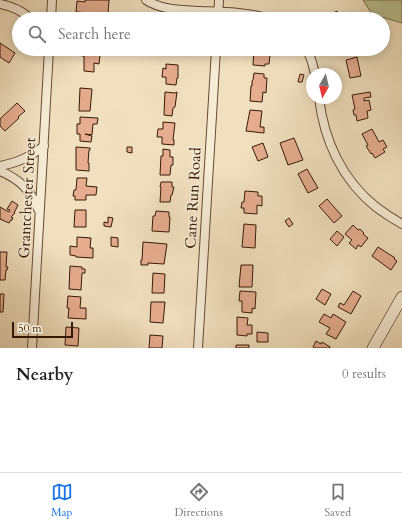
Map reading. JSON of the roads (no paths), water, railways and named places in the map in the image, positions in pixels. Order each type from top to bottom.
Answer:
[{"type":"main road","points":[[372,348],[402,297]]},
{"type":"street","points":[[0,4],[13,0]]},
{"type":"street","points":[[51,12],[52,0]]},
{"type":"street","points":[[146,0],[156,5],[193,12]]},
{"type":"street","points":[[218,0],[218,12]]},
{"type":"street","points":[[0,4],[9,6],[21,12]]},
{"type":"street","name":"Grantchester Street","points":[[32,348],[49,56]]},
{"type":"street","name":"Cane Run Road","points":[[198,348],[216,56]]},
{"type":"street","points":[[310,56],[314,68]]},
{"type":"street","points":[[319,104],[325,131],[340,166],[364,196],[402,224]]},
{"type":"street","points":[[0,166],[21,161],[34,154],[44,146]]},
{"type":"street","points":[[0,171],[15,178],[24,185],[32,196],[40,212]]}]
